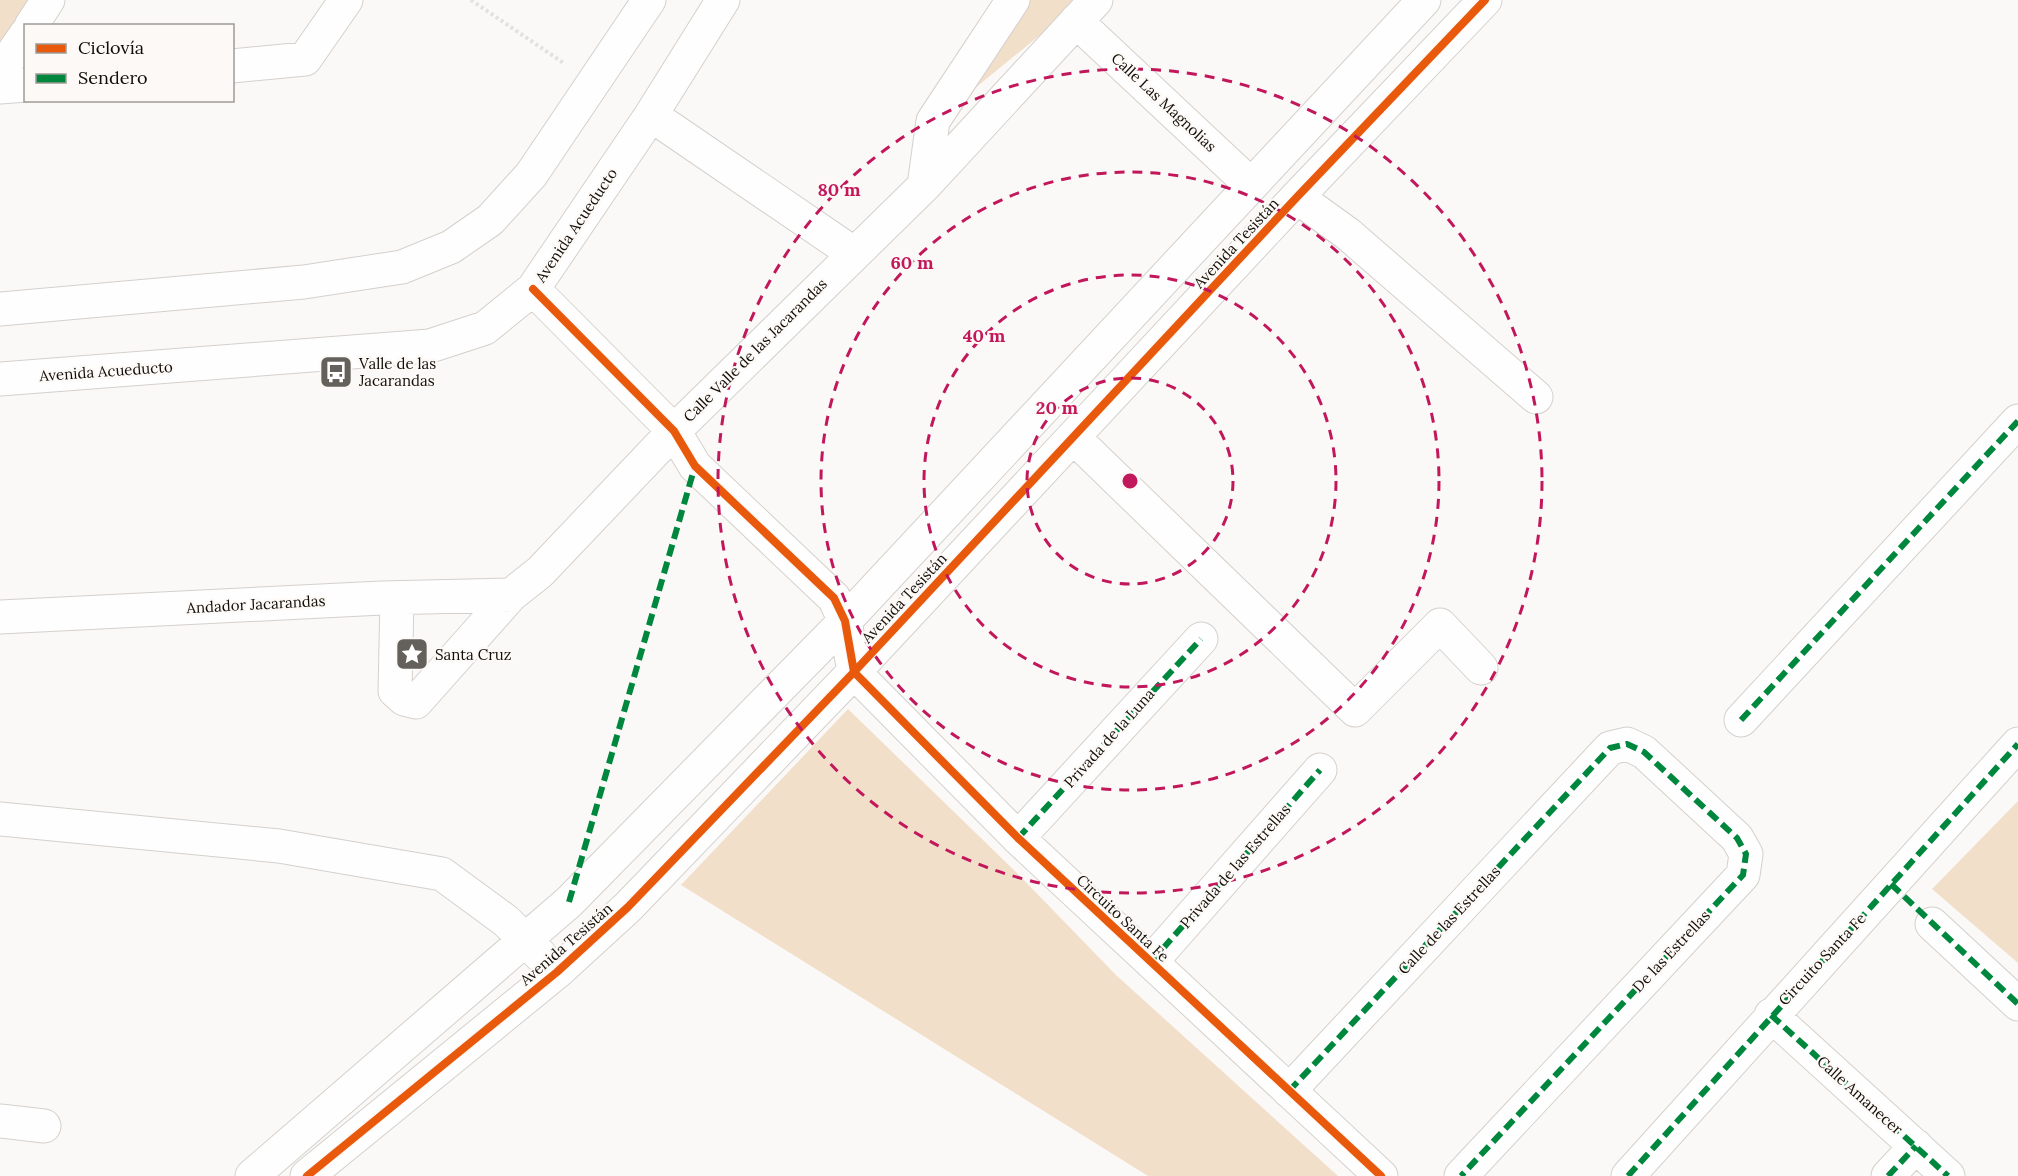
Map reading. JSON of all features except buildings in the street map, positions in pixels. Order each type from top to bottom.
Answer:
[{"type":"street","points":[[32,24],[48,0]]},
{"type":"street","points":[[234,66],[305,59],[346,0]]},
{"type":"street","points":[[0,309],[304,282],[402,267],[451,247],[490,220],[531,175],[649,0]]},
{"type":"street","name":"Avenida Acueducto","points":[[0,379],[430,346],[485,328],[533,289],[651,115],[723,0]]},
{"type":"street","points":[[924,186],[933,120],[1013,0]]},
{"type":"street","name":"Avenida Tesistán","points":[[252,1176],[527,941],[569,902],[845,621],[1424,0]]},
{"type":"street","name":"Avenida Tesistán","points":[[307,1176],[557,972],[628,908],[854,672],[1297,196],[1485,0]]},
{"type":"street","name":"Calle Valle de las Jacarandas","points":[[397,598],[395,692],[404,699],[416,702],[511,595],[540,572],[674,431],[853,253],[924,186],[1086,10]]},
{"type":"street","name":"Calle Las Magnolias","points":[[1086,10],[1250,184]]},
{"type":"street","points":[[0,72],[24,37]]},
{"type":"street","points":[[0,87],[24,85]]},
{"type":"street","points":[[651,115],[853,253]]},
{"type":"street","points":[[1297,196],[1348,234],[1536,397]]},
{"type":"street","points":[[533,289],[674,431],[695,466],[834,598],[845,621],[854,672]]},
{"type":"street","points":[[1742,720],[2015,430]]},
{"type":"street","points":[[1073,436],[1355,710],[1440,625],[1481,668]]},
{"type":"street","name":"Andador Jacarandas","points":[[0,617],[397,598],[511,595]]},
{"type":"street","name":"Privada de la Luna","points":[[1018,838],[1201,639]]},
{"type":"street","name":"Circuito Santa Fe","points":[[854,672],[1018,838],[1381,1176]]},
{"type":"street","name":"De las Estrellas","points":[[1461,1176],[1743,874],[1746,854],[1737,838],[1644,752],[1627,744],[1610,748]]},
{"type":"street","name":"Circuito Santa Fe","points":[[1628,1176],[2018,744]]},
{"type":"street","name":"Calle de las Estrellas","points":[[1289,1091],[1610,748]]},
{"type":"street","name":"Privada de las Estrellas","points":[[1151,962],[1320,770]]},
{"type":"street","points":[[0,819],[279,846],[442,874],[506,921],[557,972]]},
{"type":"street","points":[[1932,924],[2018,1004]]},
{"type":"street","name":"Calle Amanecer","points":[[1771,1015],[1948,1176]]},
{"type":"street","points":[[0,1121],[44,1126]]},
{"type":"street","points":[[1888,1176],[1916,1146]]},
{"type":"path","points":[[471,0],[593,83]]},
{"type":"shaded area","points":[[0,0],[28,0],[0,43]]},
{"type":"shaded area","points":[[1030,0],[1083,0],[963,98]]},
{"type":"shaded area","points":[[848,709],[1017,873],[1116,975],[1338,1176],[1148,1176],[681,885]]},
{"type":"shaded area","points":[[2018,801],[2018,963],[1932,889]]},
{"type":"marked path","points":[[1741,720],[2018,421]]},
{"type":"marked path","points":[[569,902],[695,466]]},
{"type":"marked path","points":[[1018,838],[1201,639]]},
{"type":"marked path","points":[[1289,1091],[1610,748],[1627,744],[1644,752],[1737,838],[1746,854],[1743,875],[1461,1176]]},
{"type":"marked path","points":[[1628,1176],[2018,744]]},
{"type":"marked path","points":[[1151,962],[1320,770]]},
{"type":"marked path","points":[[1891,884],[2018,1004]]},
{"type":"marked path","points":[[1771,1015],[1948,1176]]},
{"type":"marked path","points":[[1888,1176],[1916,1146]]},
{"type":"cycle path","points":[[307,1176],[557,972],[628,907],[854,672],[1297,197],[1485,0]]},
{"type":"cycle path","points":[[533,289],[674,431],[695,466],[834,598],[845,621],[854,672],[1018,838],[1381,1176]]},
{"type":"place","name":"Valle de las Jacarandas","points":[[336,372]]},
{"type":"place","name":"Santa Cruz","points":[[412,654]]}]
